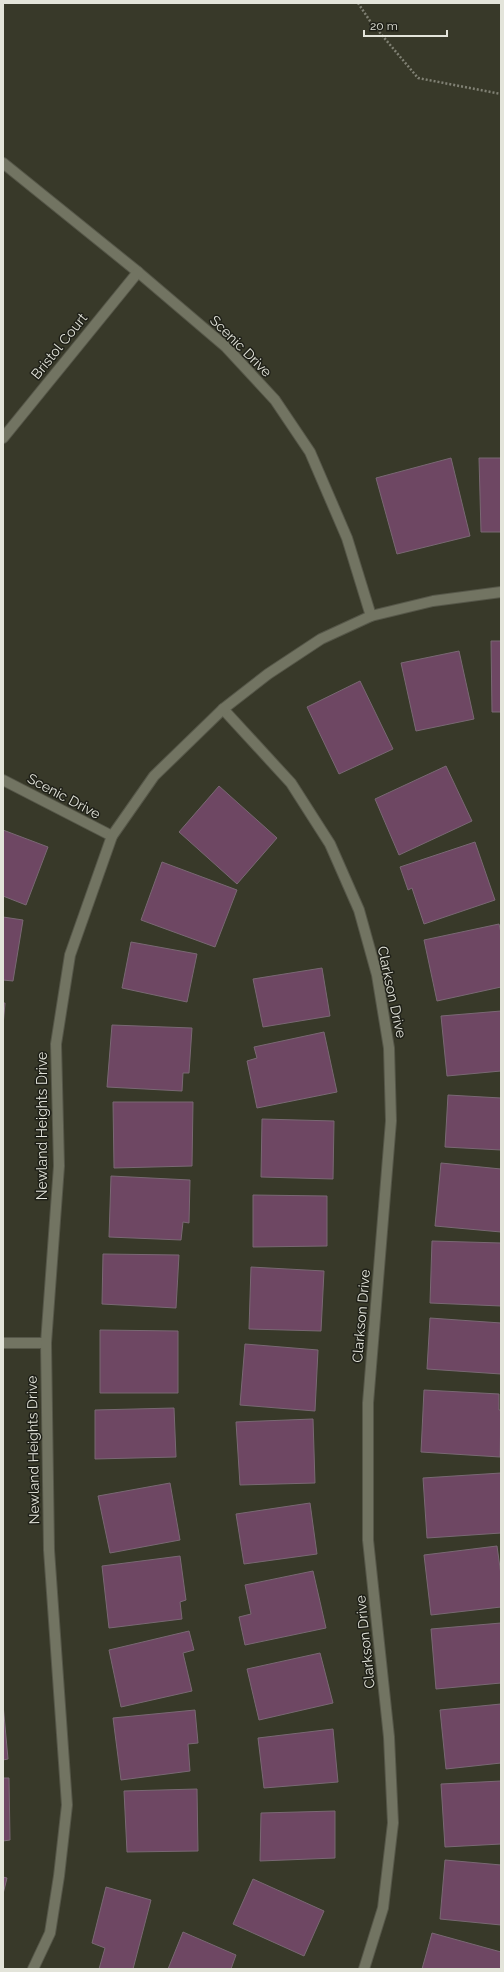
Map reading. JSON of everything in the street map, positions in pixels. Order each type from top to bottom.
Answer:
[{"type":"street","name":"Scenic Drive","points":[[3,163],[138,272],[226,347],[275,400],[310,452],[347,538],[371,616]]},
{"type":"street","name":"Bristol Court","points":[[3,438],[138,272]]},
{"type":"street","name":"Newland Heights Drive","points":[[33,1969],[50,1933],[59,1876],[67,1805],[49,1550],[46,1343],[59,1166],[56,1044],[70,955],[112,836],[154,776],[223,709],[268,674],[320,639],[371,616],[433,601],[501,592]]},
{"type":"street","name":"Clarkson Drive","points":[[223,709],[292,784],[330,844],[359,910],[377,974],[389,1048],[391,1121],[368,1403],[368,1540],[389,1737],[393,1823],[383,1908],[364,1969]]},
{"type":"street","name":"Scenic Drive","points":[[3,780],[112,836]]},
{"type":"street","points":[[3,1343],[46,1343]]},
{"type":"path","points":[[358,3],[370,21],[418,78],[501,94]]},
{"type":"building","points":[[451,458],[470,536],[397,554],[376,478]]},
{"type":"building","points":[[479,458],[501,458],[501,532],[481,532]]},
{"type":"building","points":[[491,641],[501,641],[501,712],[492,712]]},
{"type":"building","points":[[459,651],[474,719],[416,731],[401,663]]},
{"type":"building","points":[[360,681],[393,749],[339,774],[307,707]]},
{"type":"building","points":[[446,766],[472,821],[399,855],[375,799]]},
{"type":"building","points":[[219,786],[277,838],[237,884],[179,832]]},
{"type":"building","points":[[3,830],[48,847],[26,905],[3,896]]},
{"type":"building","points":[[475,842],[495,900],[424,924],[412,888],[408,890],[400,867]]},
{"type":"building","points":[[162,862],[237,890],[215,947],[141,920]]},
{"type":"building","points":[[3,917],[23,920],[13,981],[3,980]]},
{"type":"building","points":[[499,924],[501,933],[501,987],[437,1001],[424,940]]},
{"type":"building","points":[[131,942],[197,954],[187,1002],[122,988]]},
{"type":"building","points":[[322,968],[330,1016],[263,1027],[253,979]]},
{"type":"building","points":[[3,1003],[5,1003],[3,1026]]},
{"type":"building","points":[[501,1011],[501,1071],[447,1076],[441,1016]]},
{"type":"building","points":[[112,1025],[192,1028],[189,1073],[183,1073],[182,1091],[107,1087]]},
{"type":"building","points":[[324,1032],[337,1092],[257,1108],[247,1061],[257,1058],[254,1047]]},
{"type":"building","points":[[448,1095],[501,1098],[501,1150],[445,1147]]},
{"type":"building","points":[[113,1102],[193,1102],[192,1166],[114,1168]]},
{"type":"building","points":[[262,1119],[334,1121],[333,1179],[261,1177]]},
{"type":"building","points":[[441,1163],[501,1169],[501,1232],[435,1226]]},
{"type":"building","points":[[111,1176],[190,1180],[189,1223],[183,1222],[181,1240],[109,1237]]},
{"type":"building","points":[[253,1195],[327,1196],[327,1246],[253,1247]]},
{"type":"building","points":[[432,1241],[501,1243],[501,1306],[430,1303]]},
{"type":"building","points":[[103,1254],[179,1255],[176,1308],[102,1304]]},
{"type":"building","points":[[251,1267],[324,1271],[321,1331],[249,1329]]},
{"type":"building","points":[[430,1318],[501,1323],[501,1374],[427,1369]]},
{"type":"building","points":[[100,1330],[178,1331],[178,1393],[100,1393]]},
{"type":"building","points":[[245,1344],[318,1350],[315,1411],[240,1405]]},
{"type":"building","points":[[424,1390],[499,1394],[499,1410],[501,1410],[500,1457],[421,1452]]},
{"type":"building","points":[[174,1408],[176,1457],[95,1459],[95,1410]]},
{"type":"building","points":[[313,1419],[315,1483],[240,1485],[236,1422]]},
{"type":"building","points":[[501,1473],[501,1533],[427,1538],[423,1478]]},
{"type":"building","points":[[170,1483],[180,1540],[110,1553],[98,1496]]},
{"type":"building","points":[[310,1503],[317,1554],[244,1564],[236,1514]]},
{"type":"building","points":[[497,1546],[501,1575],[501,1607],[431,1615],[424,1555]]},
{"type":"building","points":[[180,1556],[186,1600],[180,1602],[182,1619],[109,1628],[102,1566]]},
{"type":"building","points":[[313,1571],[326,1628],[245,1645],[239,1617],[251,1614],[245,1585]]},
{"type":"building","points":[[501,1623],[501,1683],[436,1689],[431,1629]]},
{"type":"building","points":[[189,1631],[194,1650],[183,1653],[192,1691],[121,1707],[109,1650]]},
{"type":"building","points":[[320,1653],[333,1703],[259,1720],[247,1669]]},
{"type":"building","points":[[3,1704],[8,1759],[3,1760]]},
{"type":"building","points":[[501,1704],[501,1763],[446,1769],[440,1710]]},
{"type":"building","points":[[195,1710],[198,1743],[188,1744],[190,1771],[121,1780],[113,1718]]},
{"type":"building","points":[[333,1729],[338,1782],[264,1788],[258,1738]]},
{"type":"building","points":[[3,1778],[9,1778],[10,1840],[3,1841]]},
{"type":"building","points":[[501,1781],[501,1844],[445,1847],[441,1784]]},
{"type":"building","points":[[197,1789],[198,1851],[127,1852],[124,1791]]},
{"type":"building","points":[[335,1811],[335,1858],[260,1861],[261,1813]]},
{"type":"building","points":[[445,1860],[501,1865],[501,1925],[440,1919]]},
{"type":"building","points":[[3,1877],[7,1878],[3,1894]]},
{"type":"building","points":[[253,1879],[324,1911],[304,1956],[233,1924]]},
{"type":"building","points":[[106,1887],[151,1900],[133,1969],[99,1969],[105,1948],[92,1943]]},
{"type":"building","points":[[183,1932],[236,1955],[231,1969],[168,1969]]},
{"type":"building","points":[[432,1933],[501,1952],[501,1969],[422,1969]]}]
